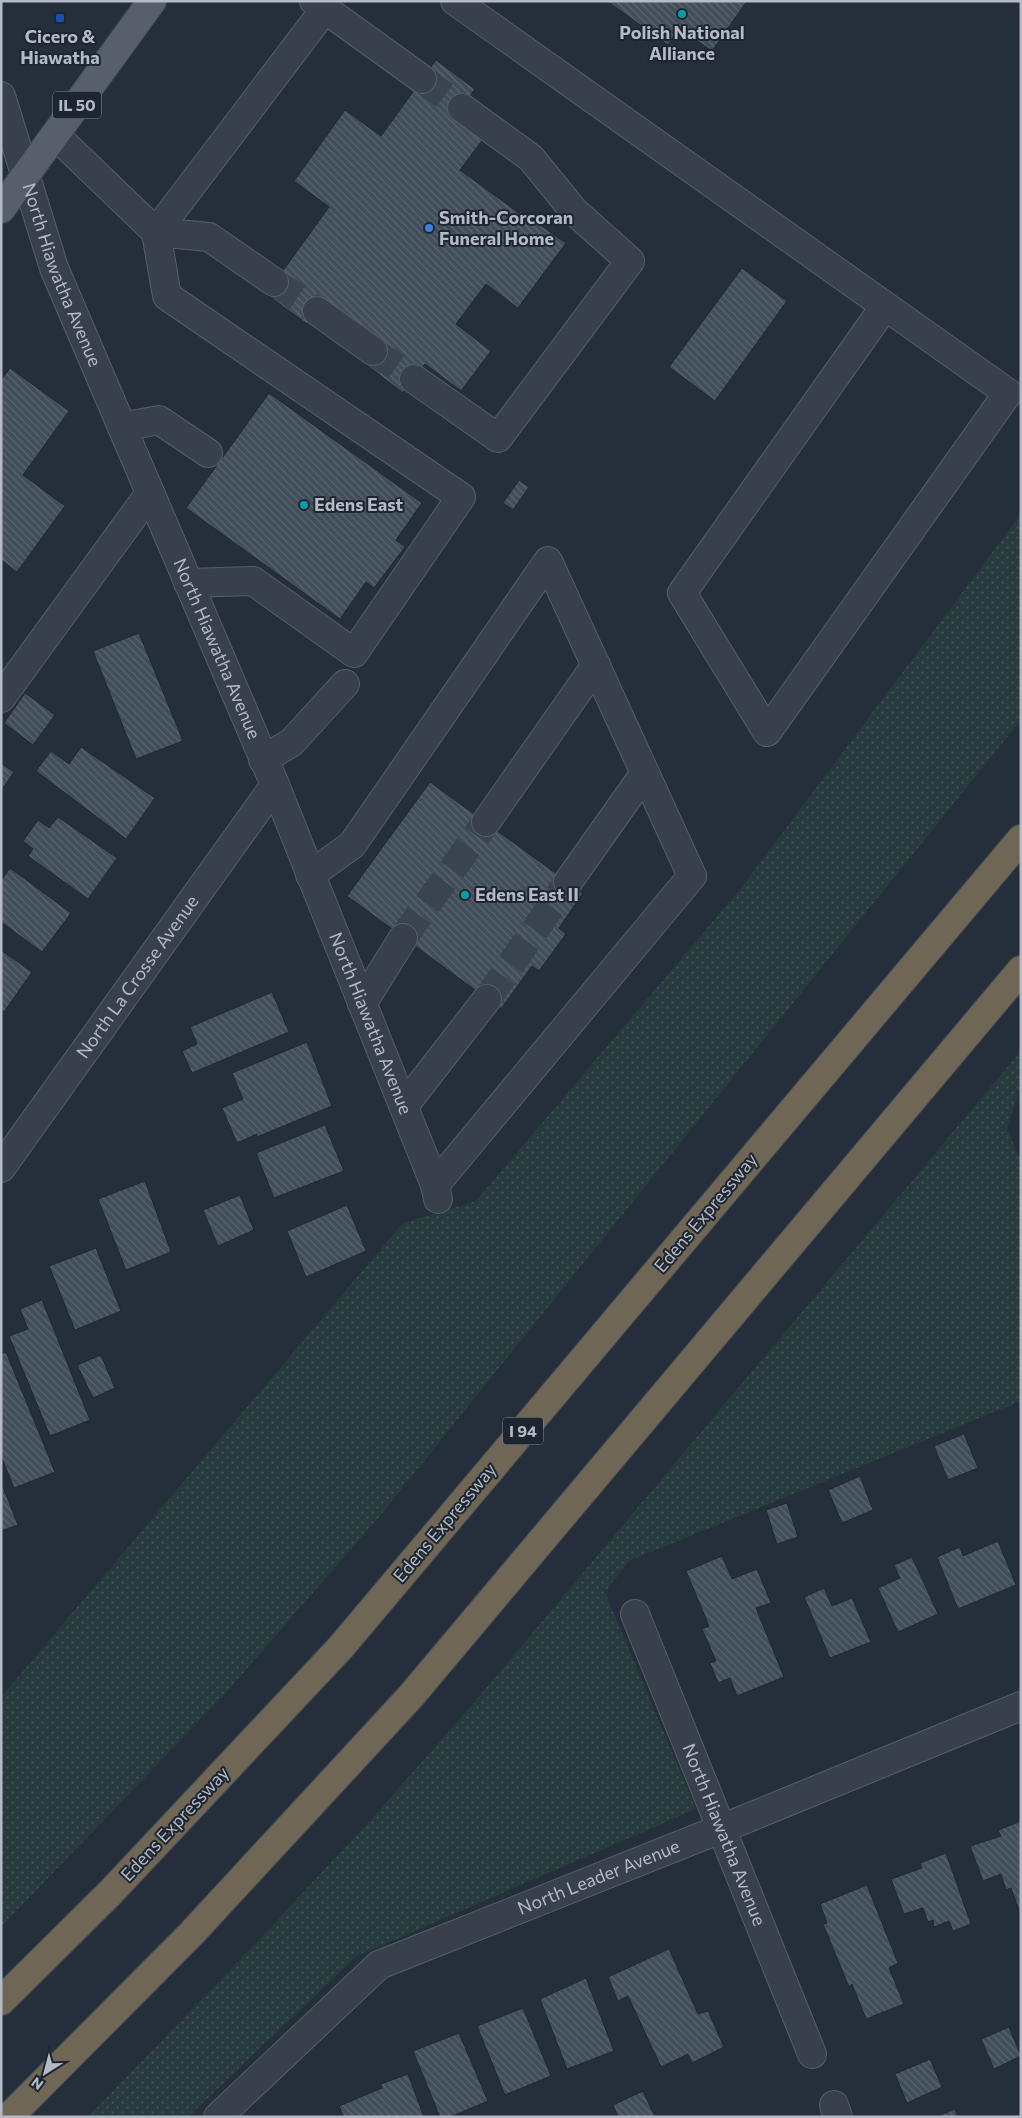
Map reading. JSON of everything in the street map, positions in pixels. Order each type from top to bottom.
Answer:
[{"type":"highway","name":"Edens Expressway","points":[[1,2002],[110,1893],[341,1647],[1021,839]]},
{"type":"highway","points":[[9,2117],[192,1933],[411,1696],[1021,970]]},
{"type":"main road","name":"IL 50","points":[[1,209],[152,1]]},
{"type":"street","points":[[462,4],[1008,393],[767,732],[682,592],[885,306]]},
{"type":"street","points":[[156,232],[319,5],[422,79]]},
{"type":"street","name":"North Hiawatha Avenue","points":[[1,96],[54,268],[275,785],[404,1106],[436,1192],[692,876],[645,773]]},
{"type":"street","points":[[414,378],[498,438],[630,261],[574,211],[531,158],[462,108]]},
{"type":"street","points":[[55,135],[156,232],[167,296],[461,497],[354,653],[253,581],[188,584]]},
{"type":"street","points":[[156,232],[209,237],[274,282]]},
{"type":"street","points":[[317,311],[373,350]]},
{"type":"street","points":[[122,427],[159,420],[208,453]]},
{"type":"street","points":[[1,698],[150,493]]},
{"type":"street","points":[[310,875],[352,845],[548,561],[645,773],[568,882]]},
{"type":"street","points":[[486,822],[596,665]]},
{"type":"street","points":[[264,760],[292,742],[345,684]]},
{"type":"street","name":"North La Crosse Avenue","points":[[1,1168],[275,785]]},
{"type":"street","points":[[362,1004],[403,938]]},
{"type":"street","points":[[404,1106],[487,999]]},
{"type":"street","name":"North Hiawatha Avenue","points":[[635,1614],[812,2054]]},
{"type":"street","name":"North Leader Avenue","points":[[218,2117],[379,1965],[722,1829],[1021,1706]]},
{"type":"shaded area","points":[[1021,514],[1021,720],[379,1517],[225,1694],[1,1927],[1,1697],[403,1223],[476,1201],[741,888]]},
{"type":"shaded area","points":[[1021,1051],[1021,1084],[1007,1128],[1021,1163],[1021,1401],[629,1561],[605,1592],[696,1809],[357,1956],[188,2117],[88,2117],[256,1943],[376,1814],[476,1700]]},
{"type":"building","name":"Polish National Alliance","points":[[607,1],[747,1],[712,51],[679,28],[668,45]]},
{"type":"building","name":"Smith-Corcoran Funeral Home","points":[[436,60],[475,89],[455,117],[484,138],[460,170],[519,213],[520,211],[566,243],[518,308],[486,284],[456,324],[491,351],[461,391],[425,364],[403,393],[364,363],[380,341],[324,301],[307,324],[266,294],[329,207],[294,181],[345,110],[381,136]]},
{"type":"building","points":[[742,268],[787,301],[715,401],[669,367]]},
{"type":"building","points":[[10,368],[69,411],[23,475],[65,506],[17,572],[1,560],[1,380]]},
{"type":"building","name":"Edens East","points":[[269,393],[422,503],[396,540],[405,547],[374,588],[366,582],[340,619],[186,508]]},
{"type":"building","points":[[519,480],[529,487],[513,510],[503,503]]},
{"type":"building","points":[[139,633],[183,741],[136,759],[93,651]]},
{"type":"building","points":[[25,693],[55,715],[33,745],[4,723]]},
{"type":"building","points":[[81,747],[155,798],[126,839],[36,771],[51,751],[69,764]]},
{"type":"building","points":[[1,763],[14,772],[1,791]]},
{"type":"building","name":"Edens East II","points":[[430,782],[583,893],[559,928],[566,934],[539,971],[532,966],[501,1009],[347,896]]},
{"type":"building","points":[[58,817],[117,858],[88,899],[28,856],[33,849],[23,841],[38,820],[49,828]]},
{"type":"building","points":[[10,868],[71,913],[42,952],[1,922],[1,877],[3,878]]},
{"type":"building","points":[[1,950],[32,972],[4,1012],[1,1010]]},
{"type":"building","points":[[272,992],[289,1032],[192,1073],[182,1051],[197,1044],[190,1027]]},
{"type":"building","points":[[307,1042],[332,1106],[257,1137],[257,1134],[237,1143],[222,1108],[243,1099],[232,1073]]},
{"type":"building","points":[[325,1125],[344,1171],[274,1198],[256,1153]]},
{"type":"building","points":[[145,1181],[171,1252],[126,1270],[98,1199]]},
{"type":"building","points":[[240,1195],[254,1230],[218,1246],[203,1210]]},
{"type":"building","points":[[347,1205],[366,1251],[306,1277],[287,1231]]},
{"type":"building","points":[[96,1248],[121,1311],[75,1330],[49,1266]]},
{"type":"building","points":[[42,1300],[90,1420],[50,1436],[9,1336],[28,1329],[20,1309]]},
{"type":"building","points":[[6,1352],[55,1472],[14,1488],[1,1456],[1,1354]]},
{"type":"building","points":[[101,1355],[115,1388],[93,1398],[77,1365]]},
{"type":"building","points":[[964,1434],[978,1468],[948,1480],[934,1446]]},
{"type":"building","points":[[860,1476],[873,1510],[842,1523],[828,1490]]},
{"type":"building","points":[[1,1482],[18,1525],[1,1531]]},
{"type":"building","points":[[787,1503],[798,1537],[777,1544],[766,1510]]},
{"type":"building","points":[[998,1541],[1016,1585],[958,1609],[937,1557],[960,1547],[963,1556]]},
{"type":"building","points":[[722,1556],[732,1579],[757,1569],[771,1603],[756,1608],[784,1677],[737,1696],[730,1678],[718,1683],[710,1663],[716,1661],[702,1629],[709,1626],[686,1571]]},
{"type":"building","points":[[912,1557],[938,1614],[898,1632],[878,1588],[900,1578],[894,1565]]},
{"type":"building","points":[[824,1588],[832,1606],[852,1598],[871,1642],[830,1658],[804,1597]]},
{"type":"building","points":[[1021,1821],[1021,1910],[1019,1910],[1011,1888],[1006,1890],[1001,1874],[983,1881],[970,1846],[1001,1836],[998,1830]]},
{"type":"building","points":[[946,1853],[971,1924],[953,1931],[949,1921],[934,1927],[933,1920],[928,1922],[923,1908],[904,1914],[891,1879],[922,1868],[920,1863]]},
{"type":"building","points":[[867,1885],[898,1963],[889,1968],[904,2004],[866,2019],[852,1984],[849,1987],[823,1924],[827,1923],[820,1904]]},
{"type":"building","points":[[669,1949],[698,2014],[708,2011],[724,2047],[692,2063],[688,2054],[661,2067],[628,1996],[618,2001],[608,1977]]},
{"type":"building","points":[[586,1978],[614,2051],[567,2069],[540,1999]]},
{"type":"building","points":[[523,2008],[551,2076],[505,2095],[477,2026]]},
{"type":"building","points":[[1009,2027],[1021,2056],[994,2069],[981,2039]]},
{"type":"building","points":[[459,2033],[488,2101],[450,2117],[440,2117],[413,2051]]},
{"type":"building","points":[[930,2059],[942,2087],[907,2103],[895,2074]]},
{"type":"building","points":[[408,2074],[424,2117],[344,2117],[339,2106],[382,2088],[381,2084]]},
{"type":"building","points":[[643,2091],[655,2117],[618,2117],[613,2105]]},
{"type":"building","points":[[955,2109],[958,2117],[936,2117]]},
{"type":"tunnel","points":[[422,79],[462,108]]},
{"type":"tunnel","points":[[274,282],[317,311]]},
{"type":"tunnel","points":[[373,351],[414,379]]},
{"type":"tunnel","points":[[403,938],[486,822]]},
{"type":"tunnel","points":[[487,999],[568,882]]},
{"type":"place","name":"Polish National Alliance","points":[[682,14]]},
{"type":"place","name":"Cicero & Hiawatha","points":[[60,18]]},
{"type":"place","name":"Smith-Corcoran Funeral Home","points":[[429,228]]},
{"type":"place","name":"Edens East","points":[[304,505]]},
{"type":"place","name":"Edens East II","points":[[465,895]]}]
